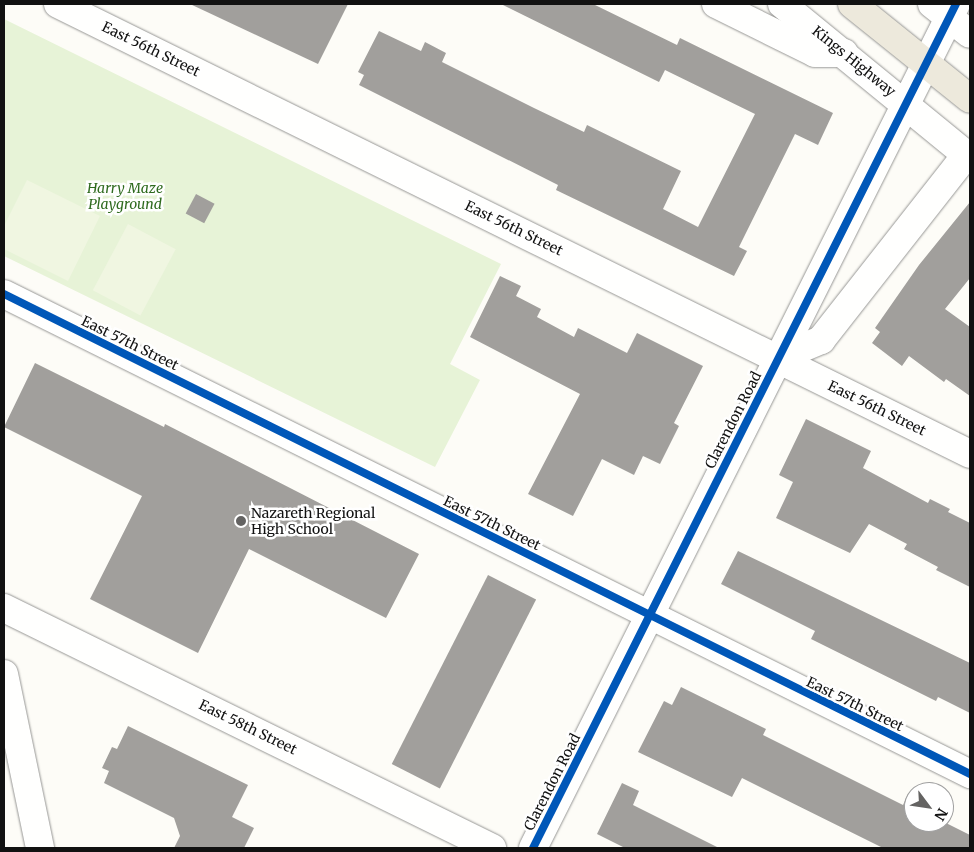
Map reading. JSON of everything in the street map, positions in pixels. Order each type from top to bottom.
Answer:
[{"type":"main road","points":[[852,4],[970,99]]},
{"type":"street","name":"East 56th Street","points":[[58,4],[970,454]]},
{"type":"street","points":[[716,4],[815,53],[844,53]]},
{"type":"street","name":"Kings Highway","points":[[782,4],[906,103],[968,156]]},
{"type":"street","name":"Clarendon Road","points":[[533,848],[906,103],[952,15]]},
{"type":"street","points":[[778,358],[821,340],[968,156]]},
{"type":"street","name":"East 57th Street","points":[[4,294],[970,774]]},
{"type":"street","name":"East 58th Street","points":[[4,608],[492,848]]},
{"type":"street","points":[[4,674],[40,848]]},
{"type":"green space","name":"Harry Maze Playground","points":[[4,19],[501,264],[450,364],[480,380],[435,467],[4,256]]},
{"type":"green space","points":[[27,180],[100,216],[68,281],[4,249],[4,226]]},
{"type":"green space","points":[[128,224],[176,249],[140,316],[93,290]]},
{"type":"building","points":[[190,4],[348,4],[318,64]]},
{"type":"building","points":[[501,4],[593,4],[677,45],[680,38],[833,113],[818,145],[795,134],[739,247],[747,251],[734,276],[556,190],[558,185],[359,85],[364,75],[358,72],[379,31],[421,51],[425,42],[446,53],[442,62],[584,132],[587,125],[681,171],[663,209],[698,227],[755,114],[665,70],[659,82]]},
{"type":"building","points":[[196,194],[215,204],[204,223],[186,213]]},
{"type":"building","points":[[970,202],[970,278],[945,309],[970,327],[970,396],[946,379],[944,382],[909,356],[902,366],[872,343],[880,332],[875,328],[919,265]]},
{"type":"building","points":[[500,276],[521,286],[516,296],[541,309],[537,317],[574,337],[578,328],[627,353],[637,333],[703,366],[674,423],[679,426],[660,464],[643,456],[634,475],[602,459],[573,516],[528,494],[580,394],[470,337]]},
{"type":"building","name":"Nazareth Regional High School","points":[[35,363],[164,427],[165,424],[419,554],[386,618],[249,549],[198,653],[90,599],[142,496],[4,427]]},
{"type":"building","points":[[806,419],[871,451],[863,468],[928,503],[930,499],[950,509],[948,512],[970,523],[970,587],[936,570],[938,567],[904,549],[907,544],[869,524],[850,553],[776,518],[793,482],[779,475]]},
{"type":"building","points":[[738,551],[970,663],[970,713],[938,697],[936,701],[811,639],[815,631],[721,584]]},
{"type":"building","points":[[488,575],[536,600],[440,788],[392,764]]},
{"type":"building","points":[[681,687],[766,729],[763,735],[903,805],[904,803],[904,832],[954,832],[954,827],[970,835],[970,848],[883,848],[742,778],[732,797],[638,752],[664,701],[672,705]]},
{"type":"building","points":[[128,726],[248,785],[232,817],[254,828],[244,848],[174,848],[180,836],[174,818],[104,783],[109,771],[102,768],[112,747],[117,749]]},
{"type":"building","points":[[622,783],[639,791],[633,805],[719,848],[625,848],[597,834]]},
{"type":"cycle path","points":[[533,848],[956,4]]},
{"type":"cycle path","points":[[4,294],[970,774]]},
{"type":"place","name":"Nazareth Regional High School","points":[[241,521]]}]
